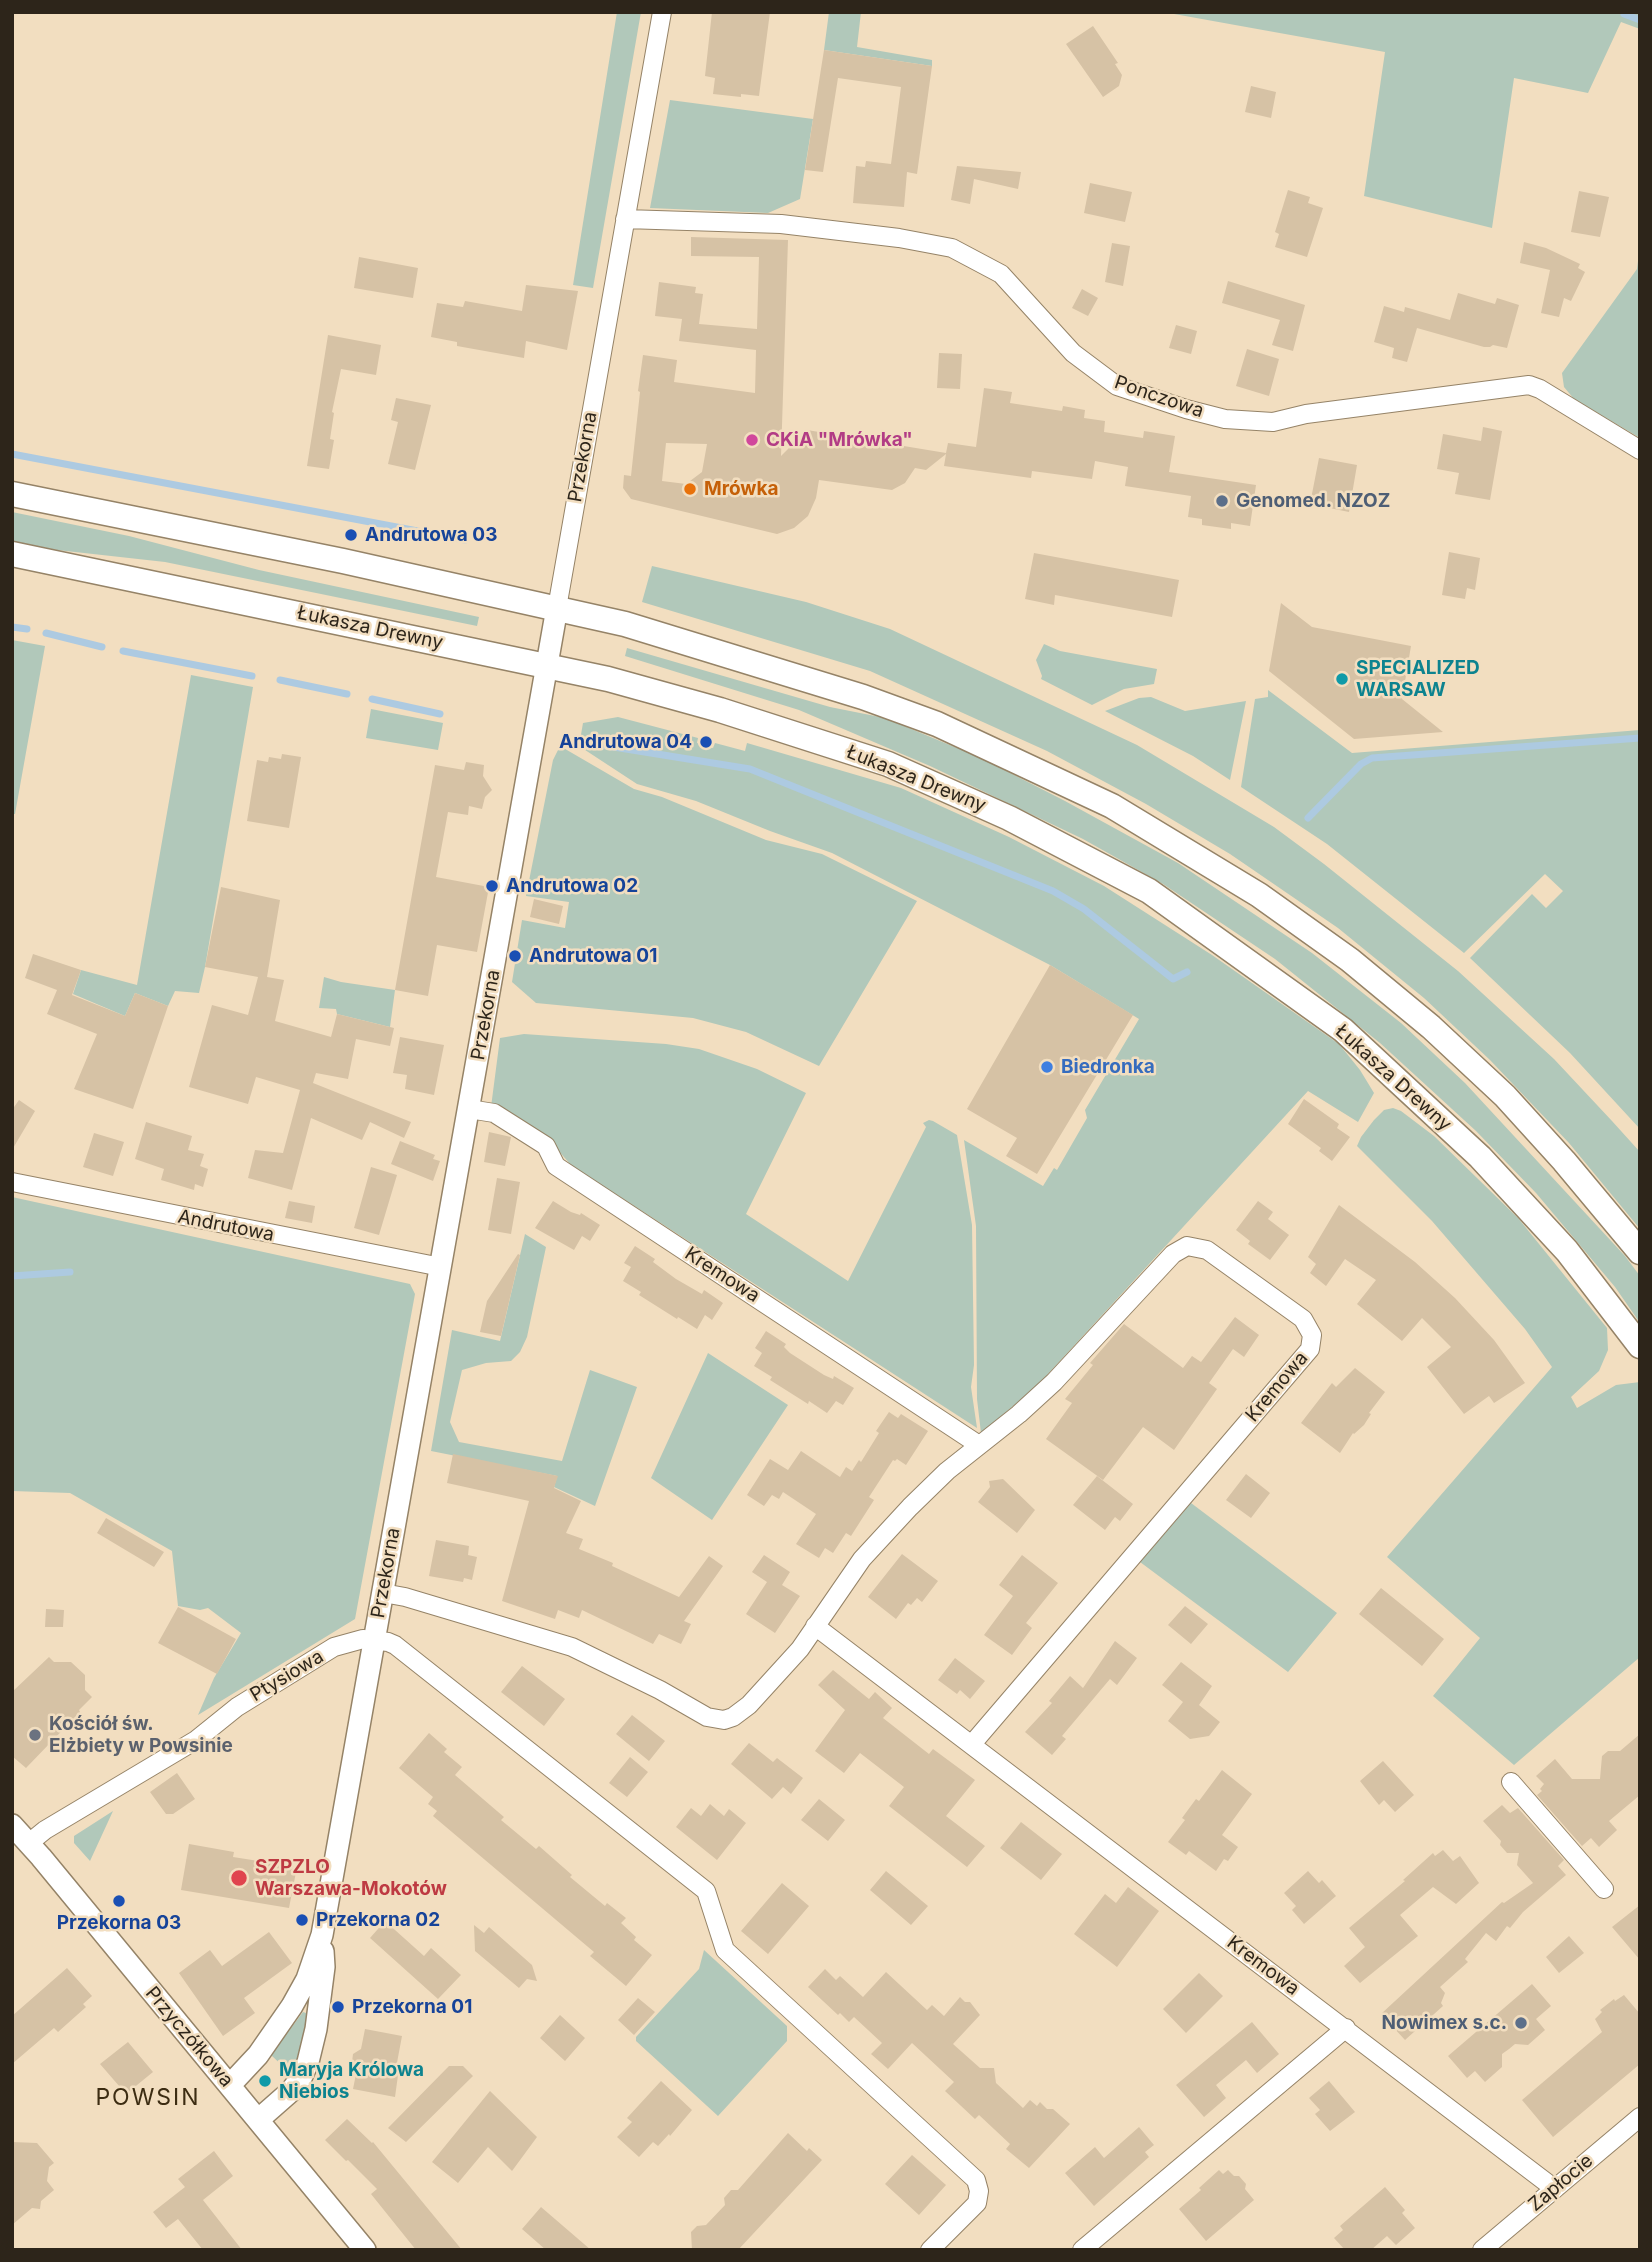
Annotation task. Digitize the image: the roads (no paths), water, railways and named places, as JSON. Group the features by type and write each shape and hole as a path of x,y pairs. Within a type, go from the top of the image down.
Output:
{"main road":[{"path":"12,494 344,561 625,624 888,706 937,724 1112,806 1259,895 1350,960 1431,1027 1505,1096 1640,1252"},
{"name":"Łukasza Drewny","path":"12,554 608,679 720,710 888,764 1009,818 1149,891 1343,1030 1480,1157 1567,1251 1640,1346"}],"street":[{"name":"Przekorna","path":"230,2085 258,2055 292,2006 307,1979 322,1935 662,12"},
{"name":"Ponczowa","path":"625,219 781,224 899,237 952,248 1000,274 1073,353 1117,386 1225,419 1273,422 1306,414 1529,385 1540,389 1640,450"},
{"name":"Kremowa","path":"469,1109 494,1113 547,1146 556,1166 979,1445"},
{"name":"Andrutowa","path":"12,1182 441,1267"},
{"name":"Kremowa","path":"383,1592 572,1647 713,1719 724,1720 742,1712 800,1649 870,1550 929,1489 1054,1382 1173,1254 1187,1246 1208,1250 1303,1320 1312,1335 1310,1349 972,1744"},
{"name":"Kremowa","path":"815,1626 1555,2189"},
{"name":"Ptysiowa","path":"29,1843 45,1830 196,1740 237,1707 334,1647 352,1641 374,1639"},
{"path":"374,1639 395,1645 706,1891 725,1950 976,2180 979,2191 977,2203 930,2250"},
{"path":"1511,1782 1604,1889"},
{"name":"Przyczółkowa","path":"12,1825 365,2250"},
{"name":"Przekorna","path":"258,2120 291,2091 302,2078 309,2062 324,1967 322,1935"},
{"path":"1082,2250 1346,2028"},
{"name":"Zapłocie","path":"1482,2250 1640,2117"}],"waterway":[{"path":"1624,14 1640,20"},
{"path":"12,454 465,540"},
{"path":"12,627 27,629"},
{"path":"46,633 102,647"},
{"path":"123,651 252,676"},
{"path":"280,680 347,694"},
{"path":"372,699 440,714"},
{"path":"1308,818 1361,764 1372,758 1640,738"},
{"path":"595,744 750,769 1053,891 1084,909 1173,979 1187,972"},
{"path":"12,1276 70,1272"}],"place":[{"name":"CKiA \"Mrówka\"","path":"752,440"},
{"name":"Mrówka","path":"690,489"},
{"name":"Genomed. NZOZ","path":"1222,501"},
{"name":"Andrutowa 03","path":"351,535"},
{"name":"SPECIALIZED WARSAW","path":"1342,679"},
{"name":"Andrutowa 04","path":"706,742"},
{"name":"Andrutowa 02","path":"492,886"},
{"name":"Andrutowa 01","path":"515,956"},
{"name":"Biedronka","path":"1047,1067"},
{"name":"Kościół św. Elżbiety w Powsinie","path":"35,1735"},
{"name":"SZPZLO Warszawa-Mokotów","path":"239,1878"},
{"name":"Przekorna 03","path":"119,1901"},
{"name":"Przekorna 02","path":"302,1920"},
{"name":"Przekorna 01","path":"338,2007"},
{"name":"Nowimex s.c.","path":"1521,2023"},
{"name":"Maryja Królowa Niebios","path":"265,2081"}],"district":[{"name":"POWSIN","path":"148,2098"}]}
